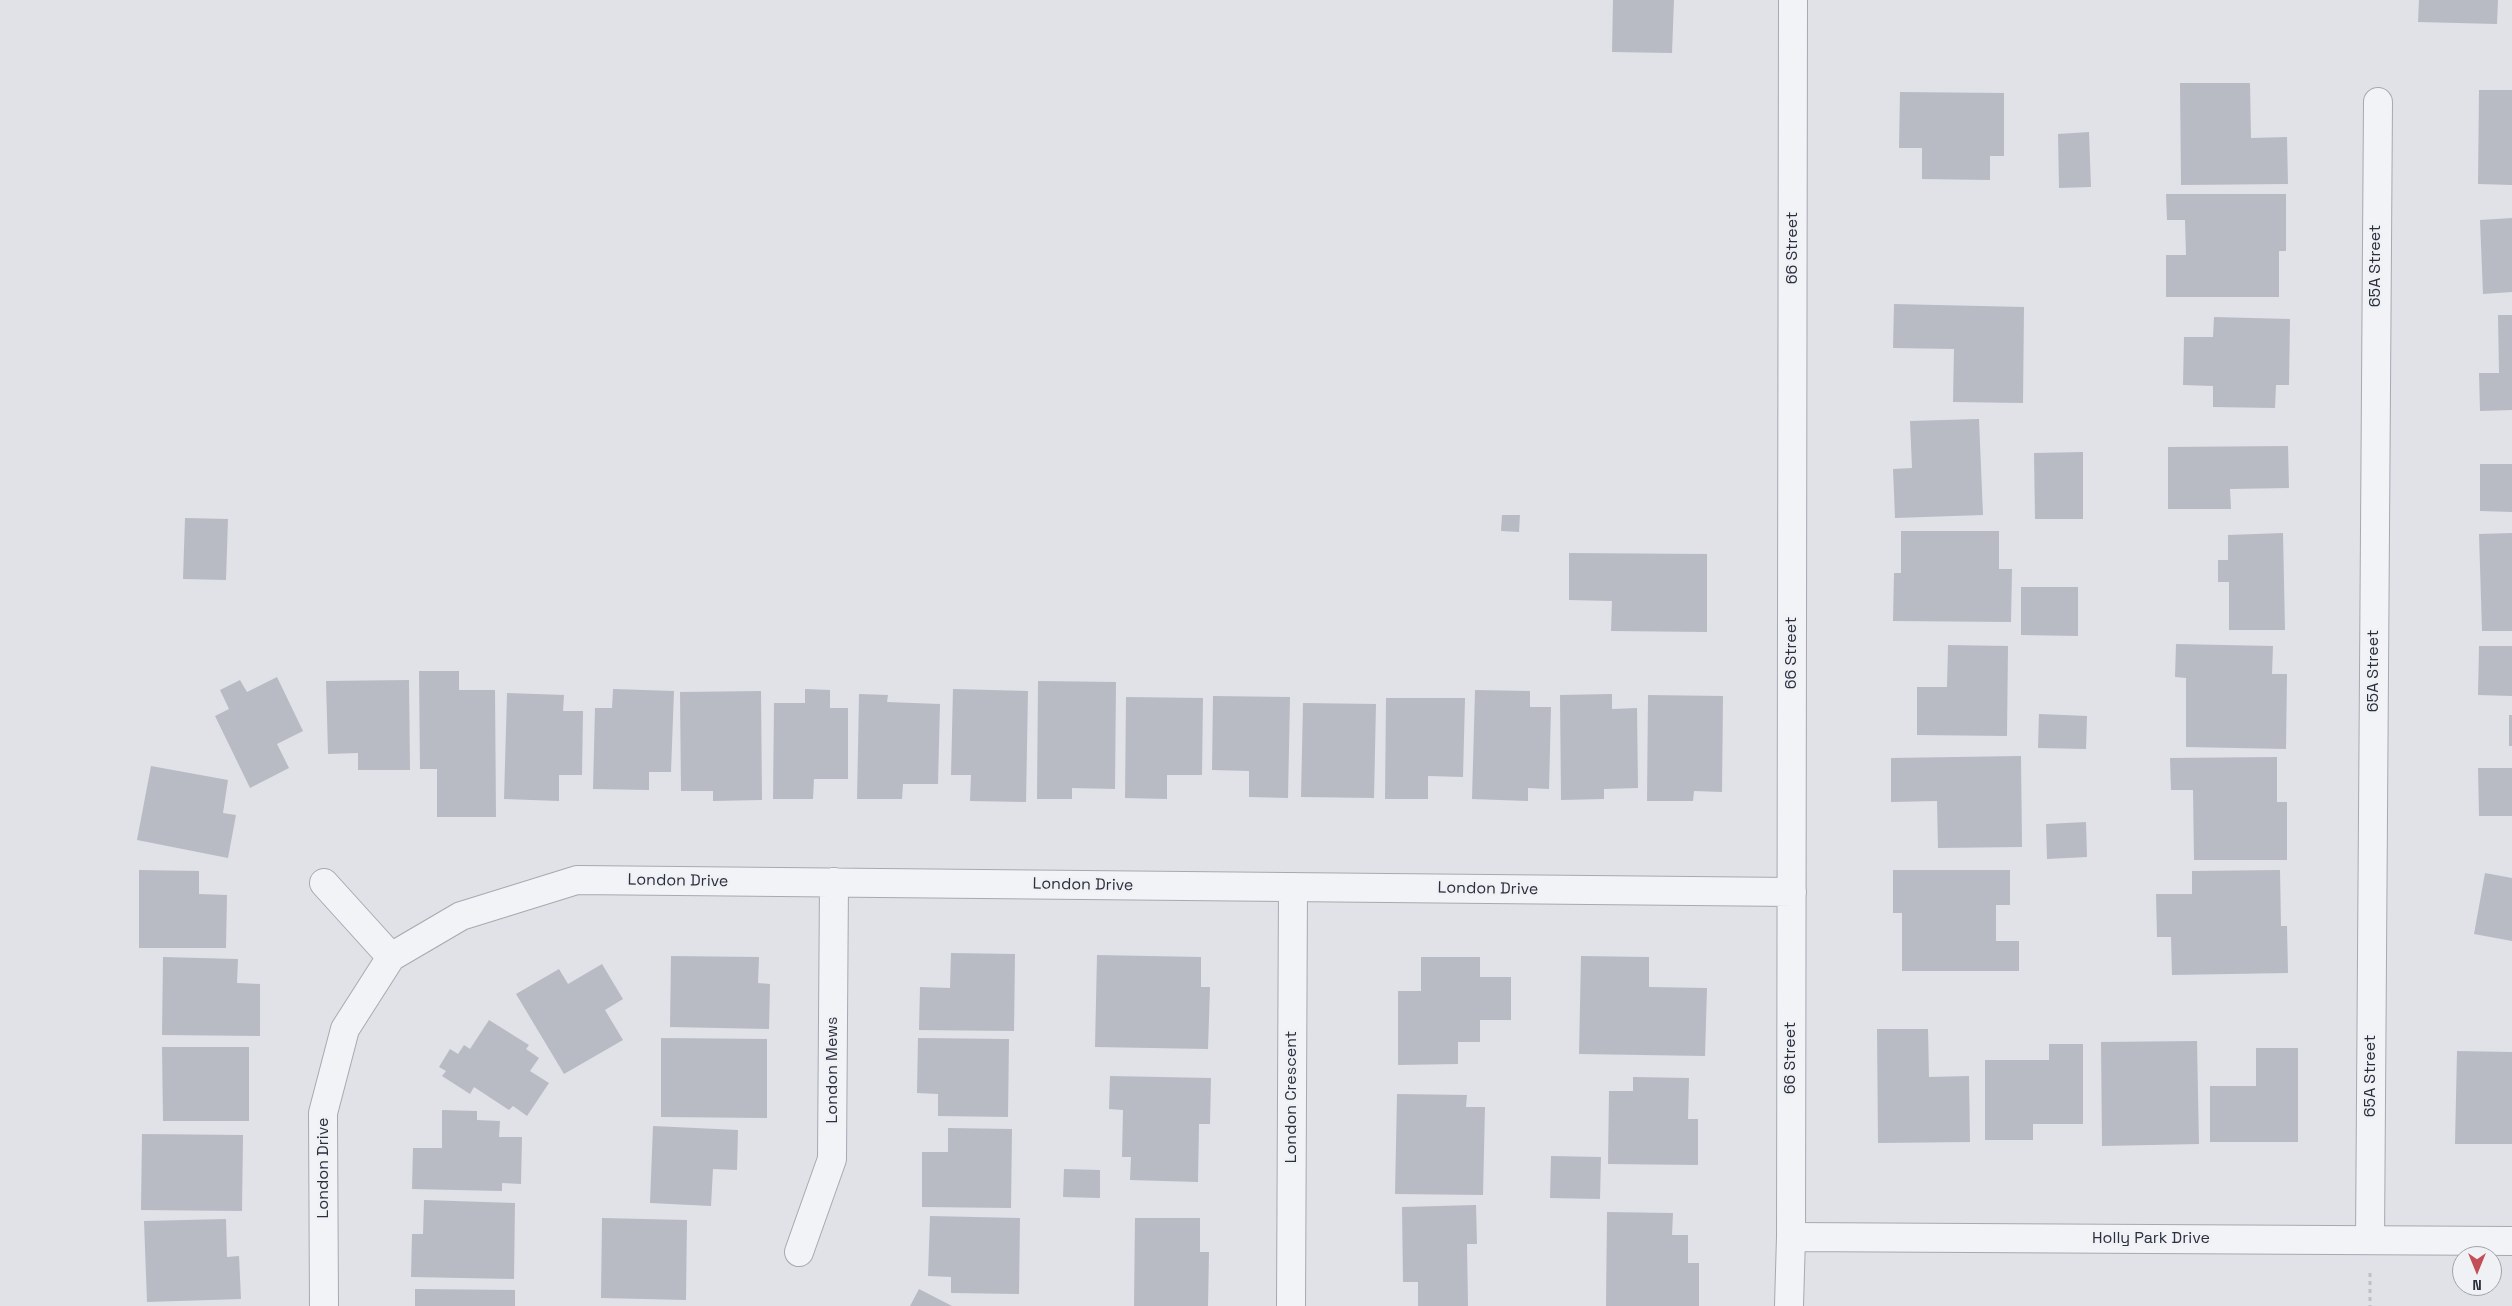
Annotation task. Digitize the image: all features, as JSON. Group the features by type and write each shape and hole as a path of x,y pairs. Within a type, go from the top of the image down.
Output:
{"street":[{"name":"66 Street","path":"1789,1306 1792,892 1793,0"},
{"name":"65A Street","path":"2370,1240 2378,102"},
{"name":"London Drive","path":"324,1306 323,1114 345,1029 391,957 461,916 577,880 1792,892"},
{"name":"London Mews","path":"799,1252 832,1159 834,882"},
{"path":"324,884 391,957"},
{"name":"London Crescent","path":"1291,1306 1293,887"},
{"name":"Holly Park Drive","path":"1790,1237 2512,1241"}],"building":[{"path":"1613,0 1674,0 1672,53 1612,52"},
{"path":"2419,0 2498,0 2497,24 2418,22"},
{"path":"2180,83 2250,83 2251,138 2287,137 2288,184 2181,185"},
{"path":"2479,90 2512,90 2512,185 2478,184"},
{"path":"1900,92 2004,93 2004,156 1990,156 1990,180 1922,179 1922,148 1899,148"},
{"path":"2089,132 2091,187 2059,188 2058,134"},
{"path":"2166,194 2286,194 2286,251 2279,251 2279,297 2166,297 2166,255 2186,255 2185,220 2167,220"},
{"path":"2512,218 2512,292 2483,294 2480,220"},
{"path":"1894,304 2024,307 2023,403 1953,402 1954,349 1893,348"},
{"path":"2498,315 2512,315 2512,410 2480,411 2479,373 2499,373"},
{"path":"2214,317 2290,319 2289,385 2276,385 2275,408 2213,407 2213,386 2183,385 2184,337 2213,337"},
{"path":"1979,419 1983,515 1895,518 1893,469 1912,468 1910,421"},
{"path":"2288,446 2289,488 2230,489 2231,509 2168,509 2168,447"},
{"path":"2083,452 2083,519 2035,519 2034,453"},
{"path":"2480,464 2512,464 2512,512 2480,511"},
{"path":"1502,515 1520,515 1519,532 1501,531"},
{"path":"185,518 228,519 226,580 183,579"},
{"path":"1901,531 1999,531 1999,569 2012,569 2011,622 1893,621 1894,573 1901,573"},
{"path":"2283,533 2285,630 2229,630 2229,582 2218,582 2218,560 2228,560 2228,535"},
{"path":"2512,533 2512,631 2482,631 2479,534"},
{"path":"1569,553 1707,554 1707,632 1611,631 1612,601 1569,600"},
{"path":"2021,587 2078,587 2078,636 2021,635"},
{"path":"2176,644 2273,646 2272,674 2287,674 2286,749 2186,747 2186,678 2175,677"},
{"path":"1948,645 2008,646 2007,736 1917,735 1917,687 1947,687"},
{"path":"2479,646 2512,646 2512,696 2478,695"},
{"path":"419,671 459,671 459,690 495,690 496,817 437,817 437,769 420,769"},
{"path":"277,677 303,731 277,744 289,768 250,788 215,716 229,709 220,690 240,680 247,692"},
{"path":"409,680 410,770 358,770 358,753 328,754 326,681"},
{"path":"1038,681 1116,682 1115,789 1072,788 1072,799 1037,799"},
{"path":"613,689 674,691 671,772 649,772 649,790 593,789 595,708 612,708"},
{"path":"805,689 830,690 830,708 848,708 848,779 814,779 813,799 773,799 774,703 805,703"},
{"path":"953,689 1028,691 1026,802 970,801 971,775 951,775"},
{"path":"1475,690 1530,691 1530,707 1551,707 1549,789 1528,788 1528,801 1472,799"},
{"path":"761,691 762,800 713,801 713,791 681,791 680,692"},
{"path":"507,693 564,695 563,711 583,711 582,775 559,775 559,801 504,799"},
{"path":"859,694 888,695 887,702 940,704 938,784 903,784 902,799 857,799"},
{"path":"1612,694 1612,709 1637,708 1638,788 1604,789 1604,799 1561,800 1560,695"},
{"path":"1648,695 1723,696 1722,792 1694,791 1693,801 1647,801"},
{"path":"1213,696 1290,697 1288,798 1249,797 1249,771 1212,770"},
{"path":"1126,697 1203,698 1202,775 1167,775 1167,799 1125,798"},
{"path":"1386,698 1465,698 1463,777 1428,776 1428,799 1385,799"},
{"path":"1303,703 1376,704 1374,798 1301,797"},
{"path":"2039,714 2087,716 2086,749 2038,748"},
{"path":"2509,715 2512,715 2512,746 2509,746"},
{"path":"2021,756 2022,847 1938,848 1937,801 1891,802 1891,758"},
{"path":"2277,757 2277,802 2287,802 2287,860 2194,860 2193,790 2171,790 2170,758"},
{"path":"151,766 228,780 223,813 236,815 228,858 137,840"},
{"path":"2478,768 2512,768 2512,816 2479,816"},
{"path":"2086,822 2087,857 2047,859 2046,824"},
{"path":"139,870 199,871 199,894 227,895 226,948 139,948"},
{"path":"1893,870 2010,870 2010,905 1996,905 1996,941 2019,941 2019,971 1902,971 1902,913 1893,913"},
{"path":"2280,870 2281,926 2287,926 2288,973 2172,975 2171,937 2157,937 2156,894 2192,894 2192,871"},
{"path":"2485,873 2512,878 2512,941 2474,934"},
{"path":"951,953 1015,954 1014,1031 919,1030 920,987 950,988"},
{"path":"1097,955 1201,957 1201,987 1210,987 1208,1049 1095,1047"},
{"path":"671,956 759,957 758,983 770,984 769,1029 670,1027"},
{"path":"1581,956 1649,957 1649,987 1707,988 1705,1056 1579,1054"},
{"path":"163,957 238,959 237,983 260,984 260,1036 162,1035"},
{"path":"1421,957 1480,957 1480,977 1511,977 1511,1020 1480,1020 1480,1042 1458,1042 1458,1064 1398,1065 1398,991 1421,991"},
{"path":"602,964 623,999 605,1010 623,1040 564,1074 516,994 559,969 568,984"},
{"path":"489,1020 529,1045 526,1049 539,1058 530,1071 549,1083 527,1116 513,1106 509,1110 474,1087 470,1094 442,1076 446,1071 439,1067 450,1049 458,1054 464,1045 470,1049"},
{"path":"1877,1029 1928,1029 1929,1077 1969,1076 1970,1142 1878,1143"},
{"path":"661,1038 767,1039 767,1118 661,1117"},
{"path":"918,1038 1009,1039 1008,1117 938,1116 938,1094 917,1093"},
{"path":"2197,1041 2199,1144 2102,1146 2101,1042"},
{"path":"2049,1044 2083,1044 2083,1124 2033,1124 2033,1140 1985,1140 1985,1060 2049,1060"},
{"path":"162,1047 249,1047 249,1121 163,1121"},
{"path":"2256,1048 2298,1048 2298,1142 2210,1142 2210,1086 2256,1086"},
{"path":"2457,1051 2512,1052 2512,1144 2455,1144"},
{"path":"1110,1076 1211,1078 1210,1124 1199,1124 1198,1182 1130,1180 1131,1157 1122,1157 1123,1110 1109,1109"},
{"path":"1633,1077 1689,1078 1688,1119 1698,1119 1698,1165 1608,1164 1609,1091 1633,1091"},
{"path":"1397,1094 1467,1095 1466,1107 1485,1107 1483,1195 1395,1194"},
{"path":"442,1110 477,1111 477,1120 500,1121 499,1137 522,1137 521,1184 502,1183 502,1191 412,1189 413,1148 442,1148"},
{"path":"653,1126 738,1130 737,1170 713,1169 711,1206 650,1203"},
{"path":"948,1128 1012,1129 1011,1208 922,1207 922,1152 948,1152"},
{"path":"142,1134 243,1135 242,1211 141,1210"},
{"path":"1551,1156 1601,1157 1600,1199 1550,1198"},
{"path":"1064,1169 1100,1170 1100,1198 1063,1197"},
{"path":"424,1200 515,1203 514,1279 411,1277 412,1234 423,1234"},
{"path":"1476,1205 1477,1244 1467,1244 1468,1306 1418,1306 1418,1282 1403,1282 1402,1207"},
{"path":"1607,1212 1673,1213 1672,1235 1688,1235 1688,1263 1699,1263 1699,1306 1606,1306"},
{"path":"930,1216 1020,1218 1019,1294 951,1293 951,1277 928,1276"},
{"path":"602,1218 687,1220 686,1300 601,1298"},
{"path":"1135,1218 1200,1218 1200,1252 1209,1252 1208,1306 1134,1306"},
{"path":"226,1219 227,1257 239,1256 241,1299 147,1302 144,1221"},
{"path":"415,1289 515,1290 515,1306 415,1306"},
{"path":"919,1289 952,1306 910,1306"}]}
